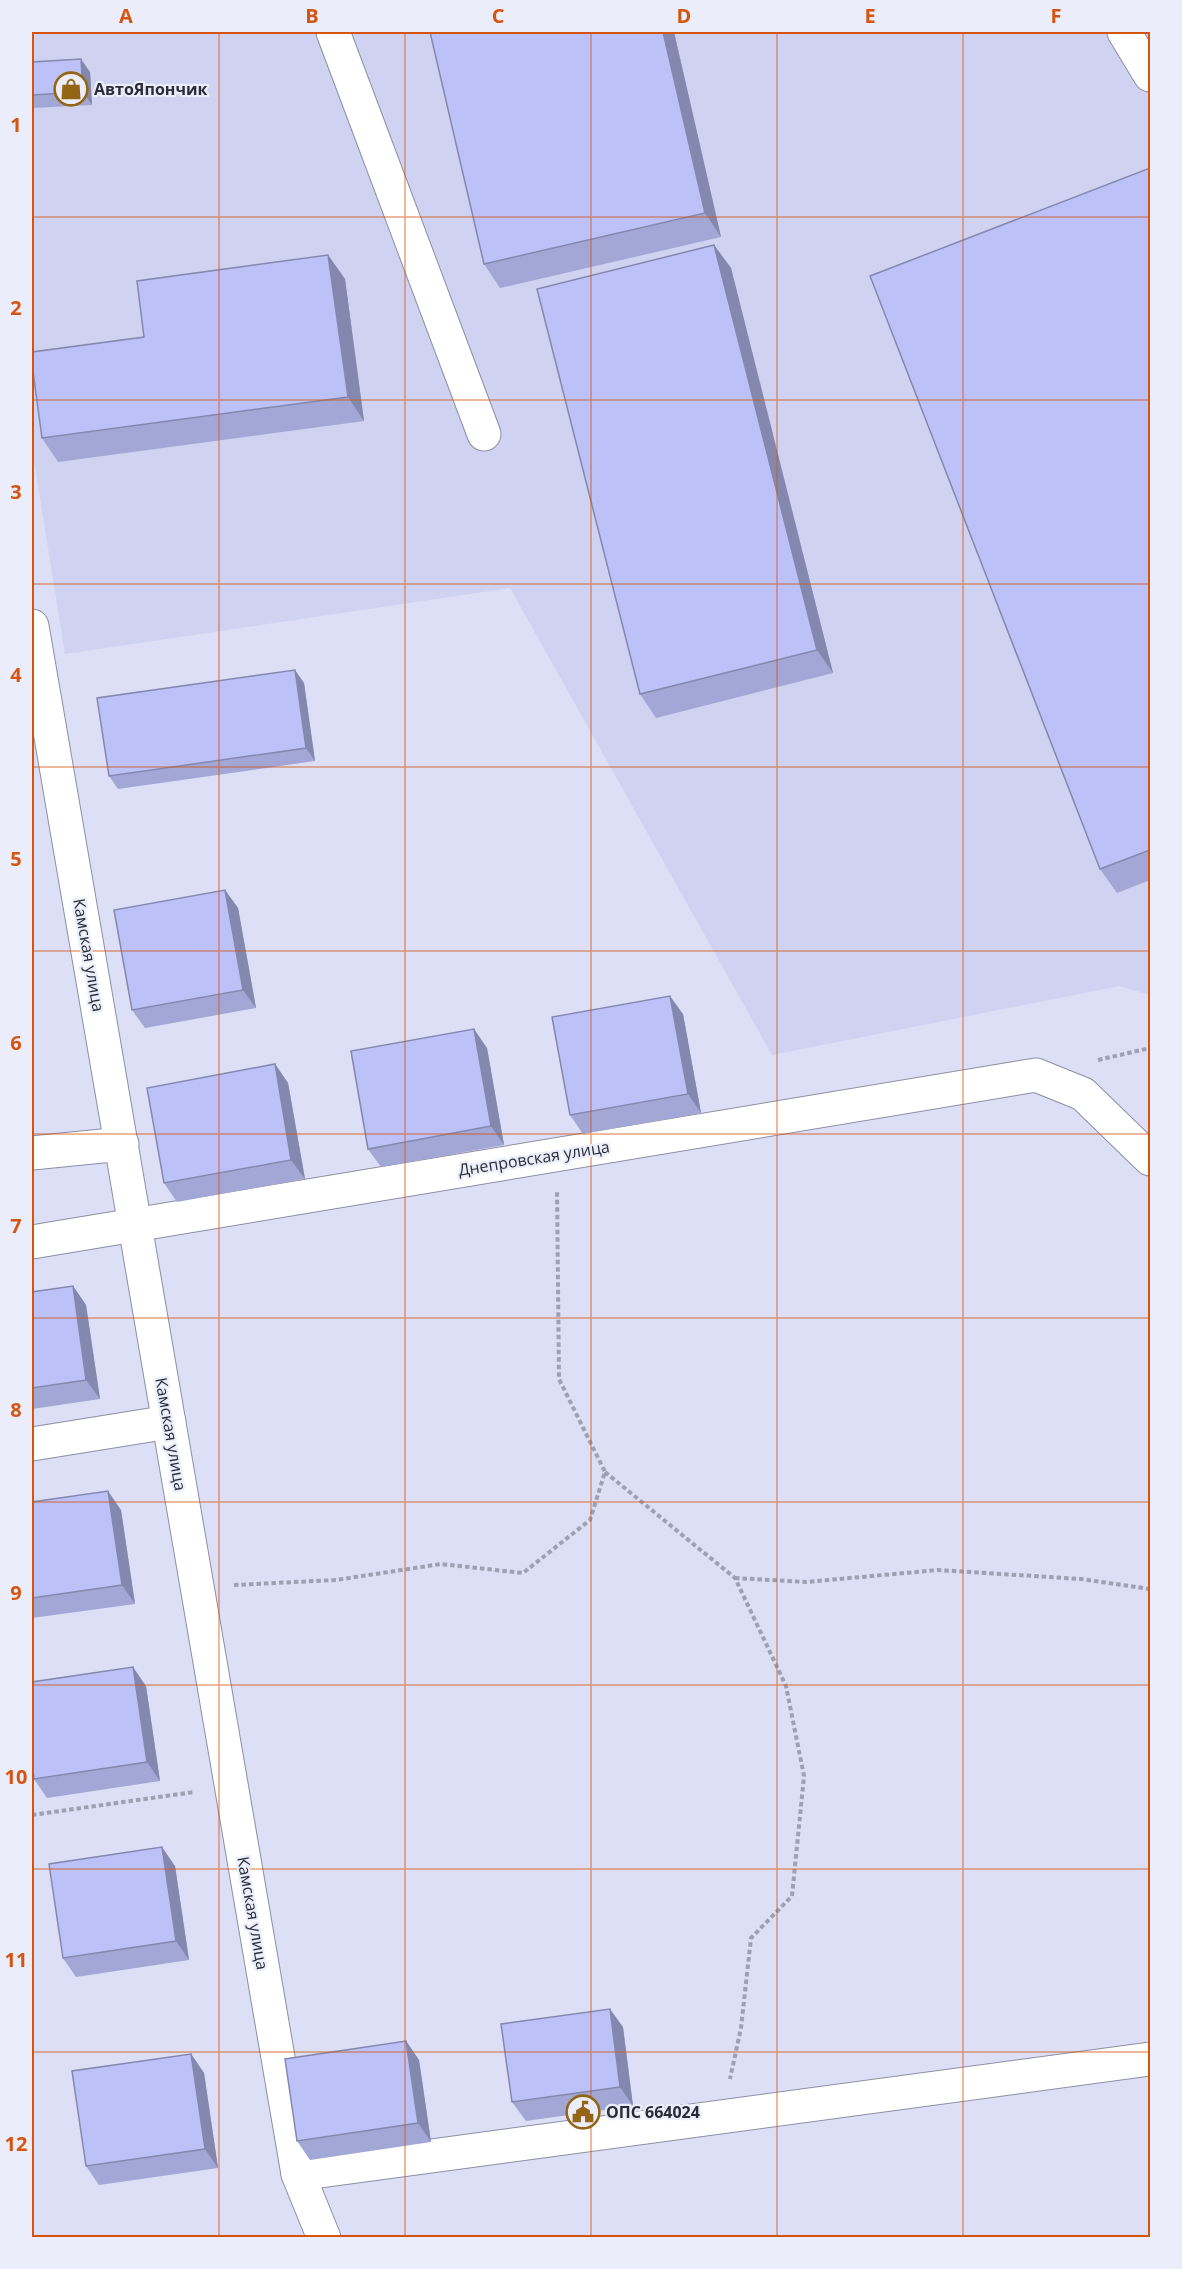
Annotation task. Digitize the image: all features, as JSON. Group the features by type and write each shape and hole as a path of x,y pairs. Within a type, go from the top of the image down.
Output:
{"street":[{"path":"333,32 484,434"},
{"path":"1124,32 1150,75"},
{"name":"Камская улица","path":"32,626 298,2174 324,2238"},
{"name":"Днепровская улица","path":"32,1242 1036,1075 1083,1095 1150,1158"},
{"path":"32,1153 122,1144"},
{"path":"32,1444 169,1422"},
{"path":"298,2174 1150,2059"}],"path":[{"path":"557,1154 559,1379 605,1472 735,1578 786,1686 804,1776 792,1896 751,1938 741,2028 722,2117"},
{"path":"197,1587 336,1580 441,1564 523,1573 590,1520 605,1472"},
{"path":"735,1578 806,1582 938,1570 1081,1579 1150,1589"},
{"path":"32,1815 232,1787"}],"shaded area":[{"path":"32,32 1150,32 1150,995 1119,986 772,1055 510,588 65,654 32,448"}],"building":[{"path":"430,32 663,32 705,213 484,264"},
{"path":"81,59 83,92 32,95 32,62"},
{"path":"1150,168 1150,850 1100,869 870,276"},
{"path":"714,245 817,650 640,694 537,289"},
{"path":"328,255 348,397 42,438 32,352 144,337 137,281"},
{"path":"295,670 306,748 109,776 97,698"},
{"path":"225,890 243,990 132,1010 114,910"},
{"path":"670,996 688,1094 570,1115 552,1017"},
{"path":"474,1029 491,1126 368,1149 351,1051"},
{"path":"275,1064 291,1160 164,1183 147,1088"},
{"path":"73,1286 86,1380 32,1388 32,1292"},
{"path":"108,1491 122,1585 32,1598 32,1502"},
{"path":"133,1667 147,1762 34,1779 32,1682"},
{"path":"162,1847 176,1941 63,1958 49,1864"},
{"path":"610,2009 620,2087 512,2102 501,2024"},
{"path":"406,2041 418,2123 297,2141 285,2059"},
{"path":"191,2054 205,2149 86,2166 72,2071"}],"place":[{"name":"АвтоЯпончик","path":"71,89"},
{"name":"ОПС 664024","path":"583,2112"}]}
